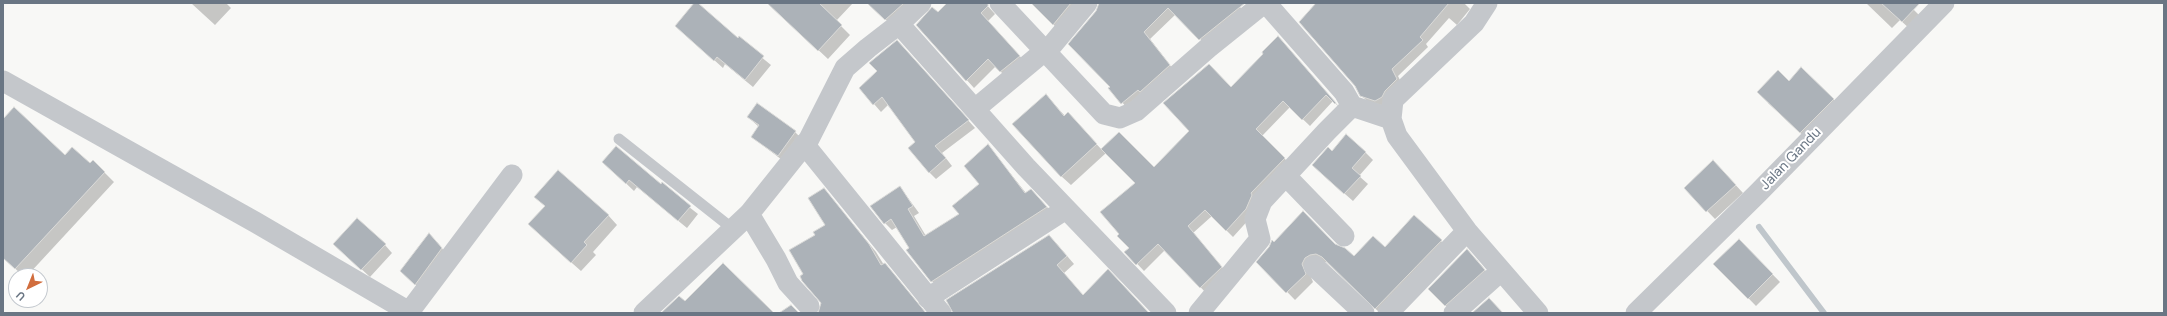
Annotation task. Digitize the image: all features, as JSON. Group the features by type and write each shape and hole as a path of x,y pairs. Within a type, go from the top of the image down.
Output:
{"street":[{"path":"644,313 749,214 804,144 823,113 845,68 899,24 921,3"},
{"path":"1000,3 1104,114 1120,118 1136,111 1208,48 1265,3 1344,92 1352,106 1390,119"},
{"path":"975,109 1045,50 1087,3"},
{"path":"1487,3 1474,22 1393,100 1390,119 1397,136 1467,231 1538,313"},
{"name":"Jalan Gandu","path":"1636,313 1758,193 1944,3"},
{"path":"899,24 1066,209 1166,313"},
{"path":"3,81 255,222 410,312 512,175"},
{"path":"1199,313 1260,239 1255,218 1262,201 1352,106"},
{"path":"804,144 935,306 1066,209"},
{"path":"1285,175 1344,236"},
{"path":"749,214 776,259 788,283 809,306"},
{"path":"1388,313 1467,231"},
{"path":"1314,266 1364,313"},
{"path":"1454,313 1501,271"}],"lane":[{"path":"619,139 733,229"}],"building":[{"path":"694,3 698,3 738,38 739,36 764,56 745,80 717,57 714,61 675,26"},
{"path":"767,3 819,3 842,25 818,51"},
{"path":"867,3 904,3 885,20"},
{"path":"947,3 988,3 988,6 981,13 1020,56 1000,72 988,59 966,81 916,25 932,7 938,12"},
{"path":"1031,3 1071,3 1053,25"},
{"path":"1099,3 1245,3 1199,40 1168,8 1144,32 1170,65 1140,92 1138,90 1121,104 1108,88 1110,87 1068,44 1096,11"},
{"path":"1316,3 1449,3 1420,37 1423,40 1392,69 1397,79 1385,91 1382,97 1375,101 1360,96 1355,86 1299,22"},
{"path":"1881,3 1920,3 1902,22"},
{"path":"1278,36 1336,103 1335,104 1326,95 1302,120 1283,101 1256,129 1285,158 1251,193 1252,195 1246,209 1226,231 1205,210 1188,226 1222,267 1200,288 1158,244 1136,265 1124,252 1129,248 1117,236 1119,234 1100,212 1135,183 1101,149 1119,132 1154,167 1189,131 1163,103 1209,64 1231,87"},
{"path":"897,40 969,120 935,146 946,158 929,173 908,148 915,142 882,97 873,105 859,88 877,71 869,63"},
{"path":"1801,67 1834,99 1800,133 1757,92 1778,70 1789,81"},
{"path":"1046,94 1064,116 1068,112 1097,144 1061,177 1012,124"},
{"path":"757,103 796,131 778,156 751,137 759,125 747,117"},
{"path":"14,107 65,155 72,147 90,163 93,160 105,172 16,268 14,268 3,258 3,119"},
{"path":"1346,134 1366,152 1352,168 1361,176 1344,194 1312,165 1328,147 1332,151"},
{"path":"988,144 1025,193 1031,189 1047,207 931,282 906,250 909,248 891,219 884,224 870,206 900,186 913,206 908,209 924,236 959,214 952,206 979,184 964,166"},
{"path":"616,146 661,184 662,182 691,206 678,221 629,180 626,184 602,162"},
{"path":"1713,160 1736,185 1706,212 1684,188"},
{"path":"558,170 609,215 584,242 587,245 571,263 528,224 545,206 534,197"},
{"path":"824,188 869,244 881,265 885,263 926,313 818,313 821,303 802,281 800,276 803,274 789,250 815,235 813,232 825,225 808,198"},
{"path":"1303,211 1335,244 1345,248 1354,256 1373,236 1385,247 1414,215 1442,240 1375,309 1322,257 1316,254 1305,258 1302,264 1306,274 1286,293 1256,262 1269,247 1272,240 1274,242"},
{"path":"357,218 386,244 361,270 333,244"},
{"path":"429,233 442,248 415,285 400,271"},
{"path":"1049,235 1067,256 1057,265 1083,295 1108,269 1149,313 953,313 946,300"},
{"path":"1739,239 1773,274 1748,299 1713,264"},
{"path":"1467,249 1485,270 1445,306 1428,289"},
{"path":"723,263 774,313 661,313 679,296 685,301"},
{"path":"1489,298 1503,313 1472,313"},
{"path":"791,305 799,313 779,313"}],"waterway":[{"path":"1759,227 1824,313"}]}
